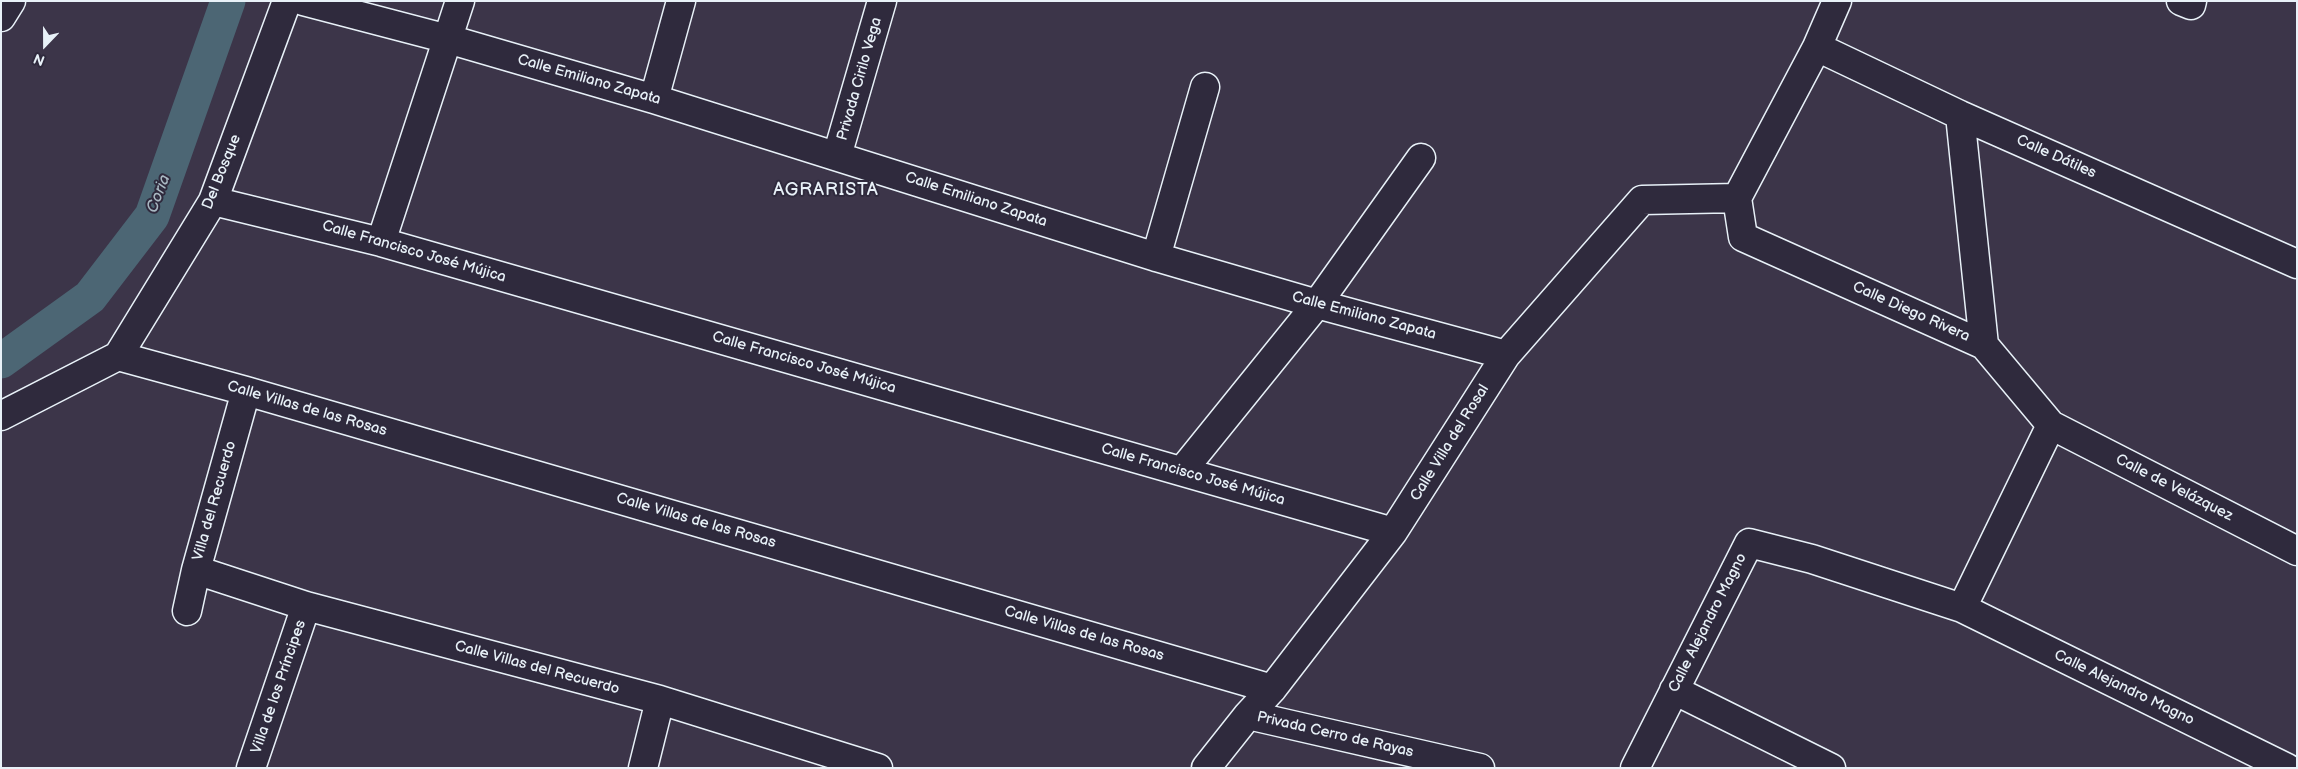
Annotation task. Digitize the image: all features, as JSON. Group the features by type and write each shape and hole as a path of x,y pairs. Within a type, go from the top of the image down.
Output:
{"street":[{"path":"1,17 11,1"},
{"name":"Del Bosque","path":"118,356 213,201 287,1"},
{"name":"Calle Emiliano Zapata","path":"303,1 448,39 654,99 1156,257 1317,304 1506,355"},
{"path":"381,242 460,1"},
{"path":"654,99 681,1"},
{"name":"Privada Cirilo Vega","path":"837,156 882,1"},
{"path":"1738,198 1817,47 1837,1"},
{"path":"2181,1 2191,5 2192,1"},
{"name":"Calle Dátiles","path":"1817,47 1960,115 2297,264"},
{"path":"1156,257 1205,87"},
{"path":"1960,115 1984,345"},
{"path":"1182,471 1317,304 1421,158"},
{"name":"Calle Diego Rivera","path":"1738,198 1743,236 1984,345 2051,425"},
{"name":"Calle Villa del Rosal","path":"1206,768 1248,715 1272,689 1393,532 1506,355 1642,200 1738,198"},
{"name":"Calle Francisco José Mújica","path":"213,201 381,242 1393,532"},
{"path":"1,416 118,356"},
{"name":"Calle Villas de las Rosas","path":"118,356 246,391 1272,689"},
{"name":"Villa del Recuerdo","path":"187,611 196,570 246,391"},
{"path":"1962,608 2051,425"},
{"name":"Calle de Velázquez","path":"2051,425 2297,551"},
{"name":"Calle Alejandro Magno","path":"1635,768 1749,543 1812,559 1962,608 2287,768"},
{"name":"Calle Villas del Recuerdo","path":"196,570 306,606 660,700 878,768"},
{"name":"Villa de los Príncipes","path":"252,768 306,606"},
{"path":"1674,690 1831,768"},
{"path":"643,768 660,700"},
{"name":"Privada Cerro de Rayas","path":"1248,715 1480,768"}],"waterway":[{"name":"Coria","path":"1,361 90,297 152,216 228,1"}],"district":[{"name":"AGRARISTA","path":"826,190"}]}
